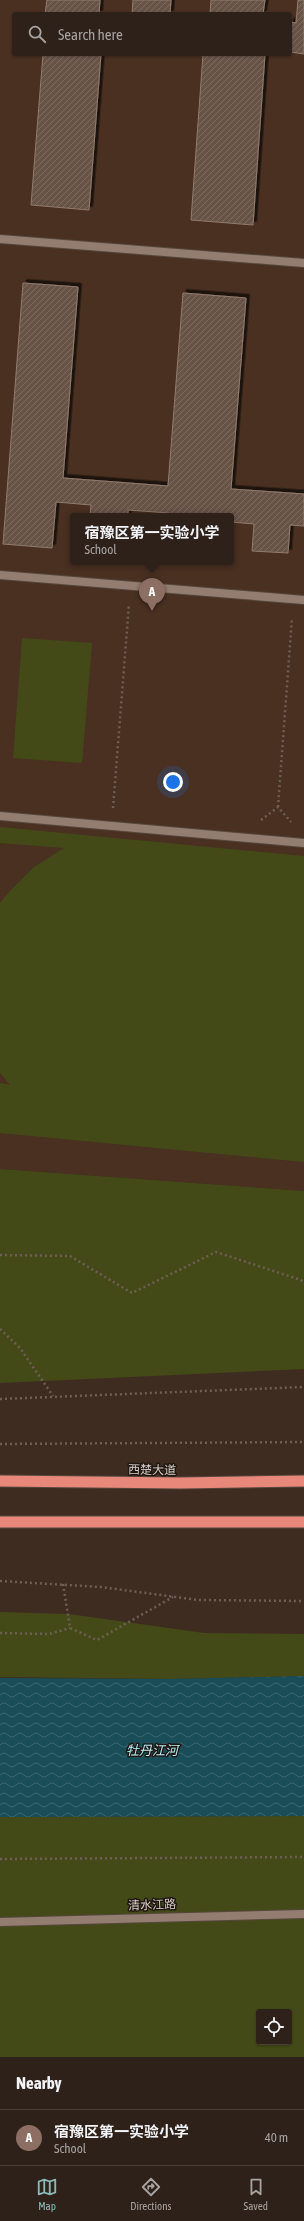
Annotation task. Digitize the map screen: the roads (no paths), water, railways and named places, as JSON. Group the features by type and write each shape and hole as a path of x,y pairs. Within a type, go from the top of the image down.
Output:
{"highway":[{"name":"西楚大道","path":"0,1481 181,1483 304,1480"},
{"path":"0,1522 304,1522"}],"street":[{"path":"0,238 304,263"},
{"path":"0,575 304,600"},
{"path":"0,816 304,843"},
{"name":"清水江路","path":"0,1922 304,1914"}],"water":[{"name":"牡丹江河","path":"304,1676 304,1816 0,1817 0,1678 172,1679"}],"place":[{"name":"宿豫区第一实验小学","path":"152,611"}]}
